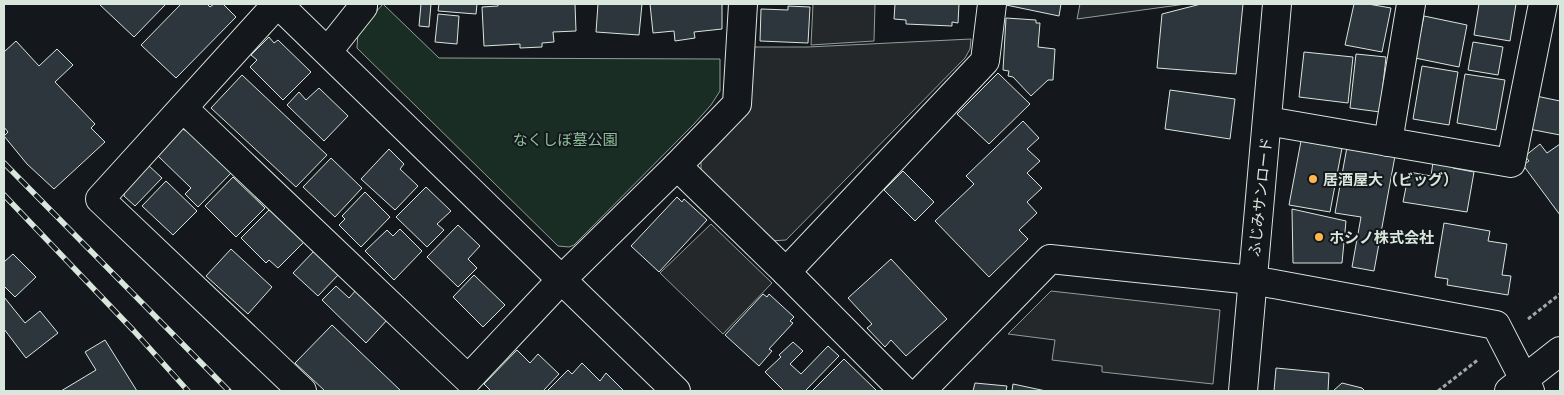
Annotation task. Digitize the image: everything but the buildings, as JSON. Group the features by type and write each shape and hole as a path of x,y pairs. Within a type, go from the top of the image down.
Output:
{"street":[{"path":"302,391 100,199 278,4 676,391"},
{"path":"328,51 363,7 363,4"},
{"path":"183,108 462,385 561,280 737,104 743,4"},
{"path":"786,272 985,61 992,4"},
{"name":"ふじみサンロード","path":"1243,391 1277,4"},
{"path":"1388,142 1410,4"},
{"path":"1268,121 1510,163 1543,4"},
{"path":"677,166 904,391"},
{"path":"921,391 1050,259 1252,280 1496,325 1521,388 1560,351"}],"path":[{"path":"1538,311 1560,294"},
{"path":"1438,391 1481,357"}],"green space":[{"name":"なくしぼ墓公園","path":"383,4 439,58 720,59 720,91 711,105 694,124 574,245 569,247 558,246 357,48 358,32"}],"shaded area":[{"path":"813,4 875,4 874,41 811,45"},
{"path":"1080,4 1186,4 1077,19"},
{"path":"971,39 970,49 965,58 786,240 770,241 701,177 701,160 751,47 808,47"},
{"path":"711,224 772,283 723,334 660,273"},
{"path":"1051,291 1220,310 1213,384 1102,372 1102,366 1052,360 1055,340 1008,334"}],"railway":[{"path":"4,163 229,391"},
{"path":"4,195 134,331 188,391"}],"place":[{"name":"居酒屋大（ビッグ）","path":"1313,179"},
{"name":"ホシノ株式会社","path":"1319,237"}]}
